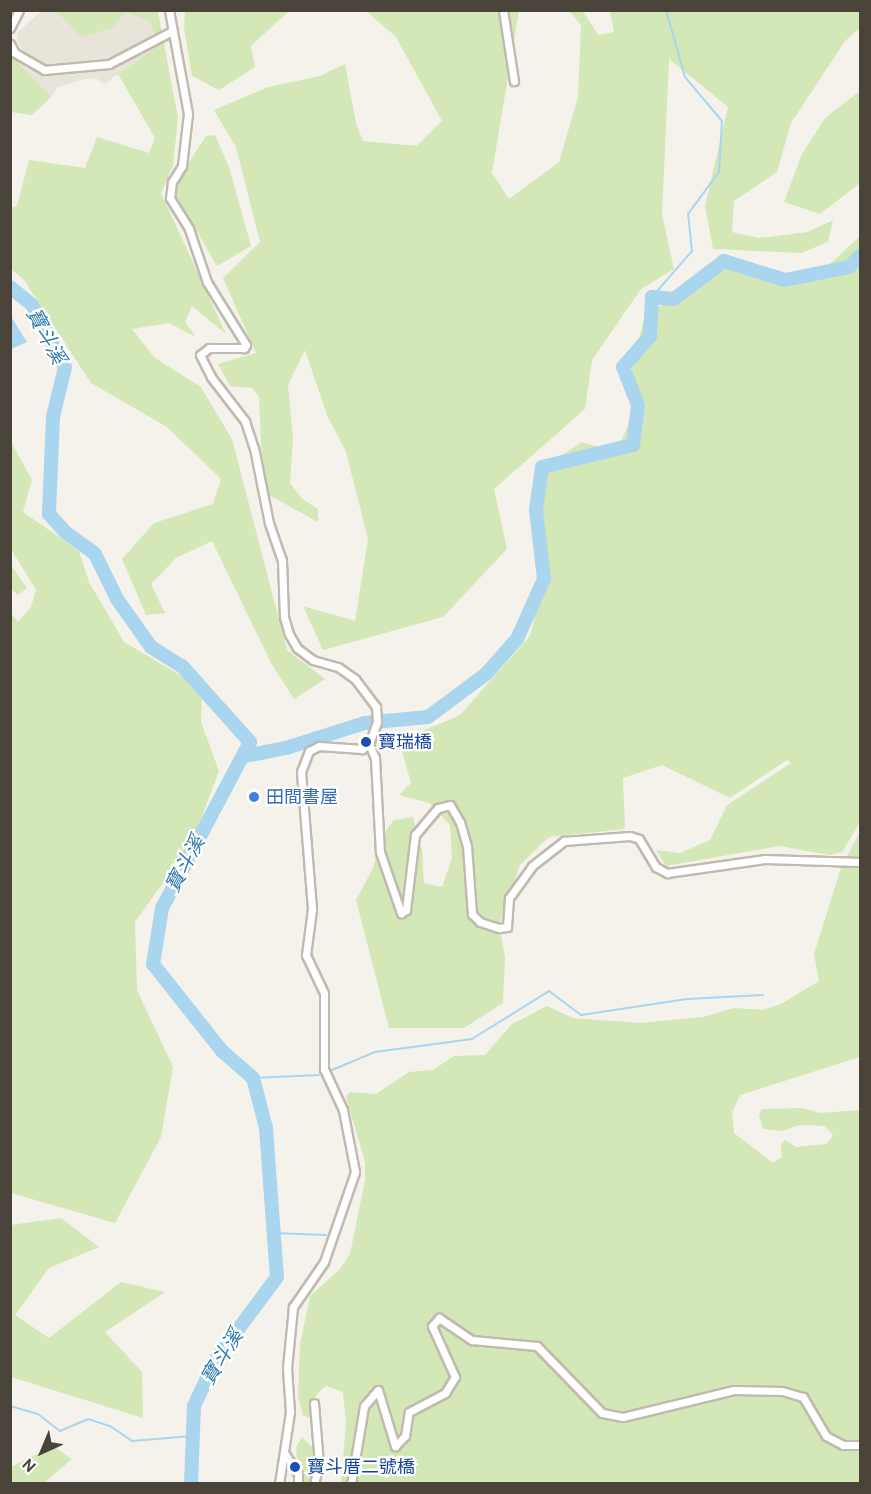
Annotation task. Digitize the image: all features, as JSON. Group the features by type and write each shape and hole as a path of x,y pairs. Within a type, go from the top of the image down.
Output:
{"street":[{"path":"10,28 19,10"},
{"path":"169,10 188,114 182,166 172,182 170,198 189,229 207,282 246,345 244,348 209,348 200,355 248,430 282,560 284,617 289,634 297,648 313,660 339,668 355,679 376,707 377,722 369,744 362,749 318,746 309,751 301,772 312,909 306,955 324,993 324,1069 343,1110 355,1172 324,1262 293,1307 287,1368 290,1412 279,1484"},
{"path":"502,10 514,81"},
{"path":"10,44 15,53 44,70 109,64 172,31"},
{"path":"369,744 375,758 380,852 395,904 401,913 406,910 415,835 438,808 450,806 460,822 467,846 472,914 480,922 499,928 507,927 509,898 532,866 564,841 630,836 639,839 656,867 667,873 765,859 861,862"},
{"path":"351,1484 364,1406 378,1390 395,1446 405,1436 409,1412 445,1393 455,1377 432,1326 439,1318 472,1340 537,1346 602,1413 623,1417 734,1390 782,1391 803,1397 826,1436 843,1445 861,1445"},
{"path":"314,1403 319,1464 314,1484"},
{"path":"285,1454 298,1474 297,1484"}],"shaded area":[{"path":"41,11 56,11 81,37 111,29 126,12 150,22 159,45 104,84 96,78 84,79 58,87 51,97 19,63 22,49 17,41 18,32"}],"green space":[{"path":"185,10 289,11 251,46 255,67 219,90 192,76 184,28"},
{"path":"56,11 158,12 178,118 173,166 161,193 226,334 192,306 185,322 196,337 169,323 132,329 155,358 201,387 232,439 287,650 325,679 294,699 271,663 212,541 176,558 151,584 165,613 146,615 122,559 154,523 213,504 221,479 167,427 91,383 24,280 11,269 10,208 17,206 29,160 85,168 97,137 149,153 155,138 118,74 159,45 150,22 126,12 111,29 81,37"},
{"path":"366,11 519,11 492,173 509,199 559,162 578,97 581,25 569,11 583,11 598,35 614,32 610,11 860,11 860,28 845,41 791,123 777,172 734,201 732,232 759,238 808,232 833,220 828,242 801,253 713,249 705,206 728,107 669,59 662,214 674,269 641,289 592,360 585,409 494,489 507,549 443,617 323,650 303,606 355,621 368,539 346,452 327,415 305,350 288,385 293,438 290,483 302,499 318,509 318,522 269,495 262,465 259,397 252,388 230,386 218,364 256,353 223,278 260,242 236,147 214,110 268,87 320,76 345,64 356,123 363,141 417,146 442,121 396,37"},
{"path":"10,54 51,97 32,115 11,112"},
{"path":"860,91 860,183 820,214 784,202 802,154 826,117"},
{"path":"215,135 229,167 251,246 217,266 177,197 175,184 206,136"},
{"path":"860,236 860,822 842,852 830,855 779,846 666,866 656,850 680,853 710,840 727,805 791,763 787,760 730,798 662,765 623,778 625,829 549,837 520,865 499,925 505,957 503,1003 464,1028 389,1028 356,900 373,868 381,837 394,820 413,817 422,850 424,883 442,887 452,858 450,825 429,803 399,795 411,783 399,741 460,715 530,636 544,583 539,470 582,442 616,452 630,422 632,369 645,314 673,299 712,266 811,282"},
{"path":"11,442 32,480 23,512 79,551 89,582 124,642 202,688 201,722 219,771 193,841 135,922 137,990 173,1067 161,1137 115,1223 11,1193 10,612 18,622 31,607 36,590 11,549"},
{"path":"11,565 27,588 18,595 11,589"},
{"path":"860,832 860,1057 740,1095 732,1113 734,1133 773,1163 782,1157 781,1145 785,1140 796,1147 827,1144 833,1135 825,1126 800,1125 782,1131 763,1129 759,1115 762,1109 802,1108 820,1113 860,1110 860,1483 341,1483 346,1423 343,1392 326,1386 321,1390 313,1400 314,1420 303,1415 298,1396 300,1344 310,1296 340,1269 350,1254 365,1180 365,1162 346,1097 350,1092 376,1094 409,1072 433,1070 454,1056 485,1055 512,1024 547,1006 573,1018 639,1023 703,1017 734,1008 763,1010 781,1004 819,981 814,954 841,868"},
{"path":"61,1218 99,1247 49,1268 15,1315 49,1338 121,1282 165,1292 105,1332 142,1372 143,1418 11,1377 11,1225"},
{"path":"302,1437 316,1451 322,1483 291,1484 298,1474 296,1447"},
{"path":"53,1446 72,1459 44,1483 11,1483 11,1467"}],"water":[{"path":"10,315 27,342 11,349 10,349"}],"waterway":[{"path":"652,297 692,251 688,214 719,172 722,121 685,77 666,10"},
{"path":"245,756 286,748 365,723 428,717 486,674 517,639 544,579 536,510 542,467 633,445 638,405 623,367 650,336 652,297 674,299 724,261 785,280 849,267 860,256"},
{"name":"寶斗溪","path":"10,287 32,305 65,367 53,417 49,514 65,532 95,554 117,599 151,647 182,666 250,742 162,908 153,964 222,1051 253,1078 266,1128 277,1277 216,1359 194,1406 191,1484"},
{"path":"332,1070 375,1052 472,1039 549,991 581,1015 687,999 763,995"},
{"path":"253,1078 319,1075"},
{"path":"273,1233 326,1235"},
{"path":"10,1406 38,1414 60,1431 88,1419 110,1426 132,1441 192,1436"}],"place":[{"name":"寶瑞橋","path":"366,742"},
{"name":"田間書屋","path":"254,797"},
{"name":"寶斗厝二號橋","path":"295,1467"}]}
